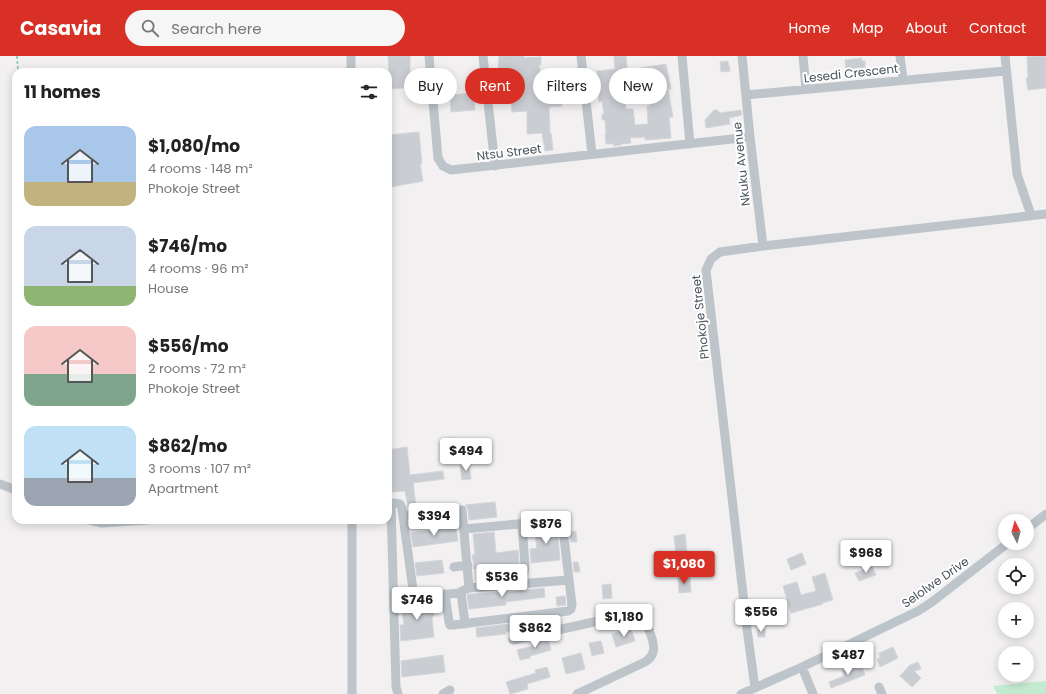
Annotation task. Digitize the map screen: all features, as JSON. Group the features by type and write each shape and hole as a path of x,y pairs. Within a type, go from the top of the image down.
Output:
{"street":[{"path":"351,56 351,68"},
{"name":"Ntsu Street","path":"429,56 438,158 443,166 451,170 750,137"},
{"path":"483,56 495,166"},
{"path":"581,56 592,154"},
{"path":"682,56 690,144"},
{"name":"Nkuku Avenue","path":"742,56 763,246"},
{"path":"803,56 806,89"},
{"path":"900,56 903,80"},
{"path":"1005,56 1005,71 1017,174 1031,215"},
{"name":"Lesedi Crescent","path":"746,95 1005,71"},
{"name":"Phokoje Street","path":"755,688 706,270 711,259 720,252 763,246 1046,214"},
{"path":"0,484 12,488"},
{"path":"392,504 394,503 400,504 403,516 414,597"},
{"path":"403,516 462,510 468,565 465,590 465,624"},
{"path":"1034,523 1046,514"},
{"path":"445,594 450,625 568,611 571,609 572,605 562,521 464,529"},
{"path":"352,524 352,694"},
{"path":"392,524 396,687 398,694"},
{"path":"508,586 524,572 525,565 522,524"},
{"path":"393,552 408,550"},
{"name":"Selolwe Drive","path":"741,694 802,667 918,611 939,597 999,550"},
{"path":"454,567 468,565"},
{"path":"394,599 445,594 465,590 569,580"},
{"path":"513,640 634,613 640,614 644,619 654,646 651,657 646,662 577,694"},
{"path":"802,667 814,694"}],"path":[{"path":"17,56 18,68"}],"green space":[{"path":"1046,681 1046,694 997,694 993,686"}],"building":[{"path":"388,56 410,56 410,68 404,68 404,88 392,89 392,68 389,68"},
{"path":"499,56 524,56 524,58 541,57 539,68 533,68 533,104 562,104 562,106 549,107 550,133 553,150 545,151 542,133 527,134 527,111 512,112 511,104 525,104 525,68 498,68"},
{"path":"614,56 626,56 627,68 615,68"},
{"path":"1046,56 1046,88 1028,90 1026,78 1028,78 1027,57"},
{"path":"862,58 862,61 865,61 865,69 846,71 845,60"},
{"path":"728,61 730,71 721,72 720,62"},
{"path":"666,64 667,68 641,68"},
{"path":"667,69 671,89 668,89 673,117 669,117 671,138 645,140 645,137 630,138 631,143 614,146 614,144 606,144 605,120 602,120 602,114 604,114 601,101 601,71 609,70 609,104 625,104 626,109 633,109 635,125 648,124 647,106 650,106 650,104 667,104"},
{"path":"457,94 465,94 465,104 474,104 475,110 451,112 451,104 457,104"},
{"path":"714,110 717,110 720,113 741,110 742,115 729,118 730,124 706,128 705,120"},
{"path":"419,132 422,164 420,164 423,181 392,187 392,135"},
{"path":"455,438 455,445 442,447 441,439"},
{"path":"407,447 410,475 443,471 444,479 413,483 416,506 408,507 405,491 392,492 392,449"},
{"path":"469,465 471,479 462,480 460,466"},
{"path":"495,502 497,517 469,520 468,509 465,505"},
{"path":"557,526 560,560 531,563 530,549 537,548 534,528"},
{"path":"456,527 458,541 413,547 411,533"},
{"path":"576,531 577,542 571,542 569,532"},
{"path":"494,532 496,553 518,550 519,564 473,569 474,565 472,555 475,555 473,534"},
{"path":"685,534 687,554 676,555 674,536"},
{"path":"802,553 806,564 791,570 787,559"},
{"path":"442,560 444,573 417,576 415,563"},
{"path":"573,562 578,562 580,572 574,572"},
{"path":"872,566 876,575 859,581 855,573"},
{"path":"825,573 833,600 791,613 783,586 797,582 801,595 816,591 812,577"},
{"path":"690,577 691,592 679,593 678,578"},
{"path":"611,584 612,598 603,599 602,585"},
{"path":"544,588 545,597 506,602 506,605 469,609 467,595 470,594"},
{"path":"565,596 566,605 557,606 556,597"},
{"path":"433,601 434,616 432,617 434,637 401,641 400,625 404,625 401,605"},
{"path":"548,619 549,626 506,632 506,634 477,637 476,628"},
{"path":"631,628 635,641 616,647 612,634"},
{"path":"765,629 765,637 758,637 757,630"},
{"path":"548,638 551,650 520,660 517,650 537,645 536,641"},
{"path":"601,641 604,653 592,656 589,643"},
{"path":"893,647 898,658 880,667 877,659 880,658 879,653"},
{"path":"581,653 585,669 566,674 562,658"},
{"path":"443,655 445,672 402,677 401,661"},
{"path":"918,662 921,669 914,671 921,678 912,687 900,676 899,677 910,665"},
{"path":"857,664 859,669 862,667 865,675 831,688 829,682 844,676 842,670"},
{"path":"547,667 550,677 527,684 528,689 510,694 506,682 536,673 535,670"}]}
